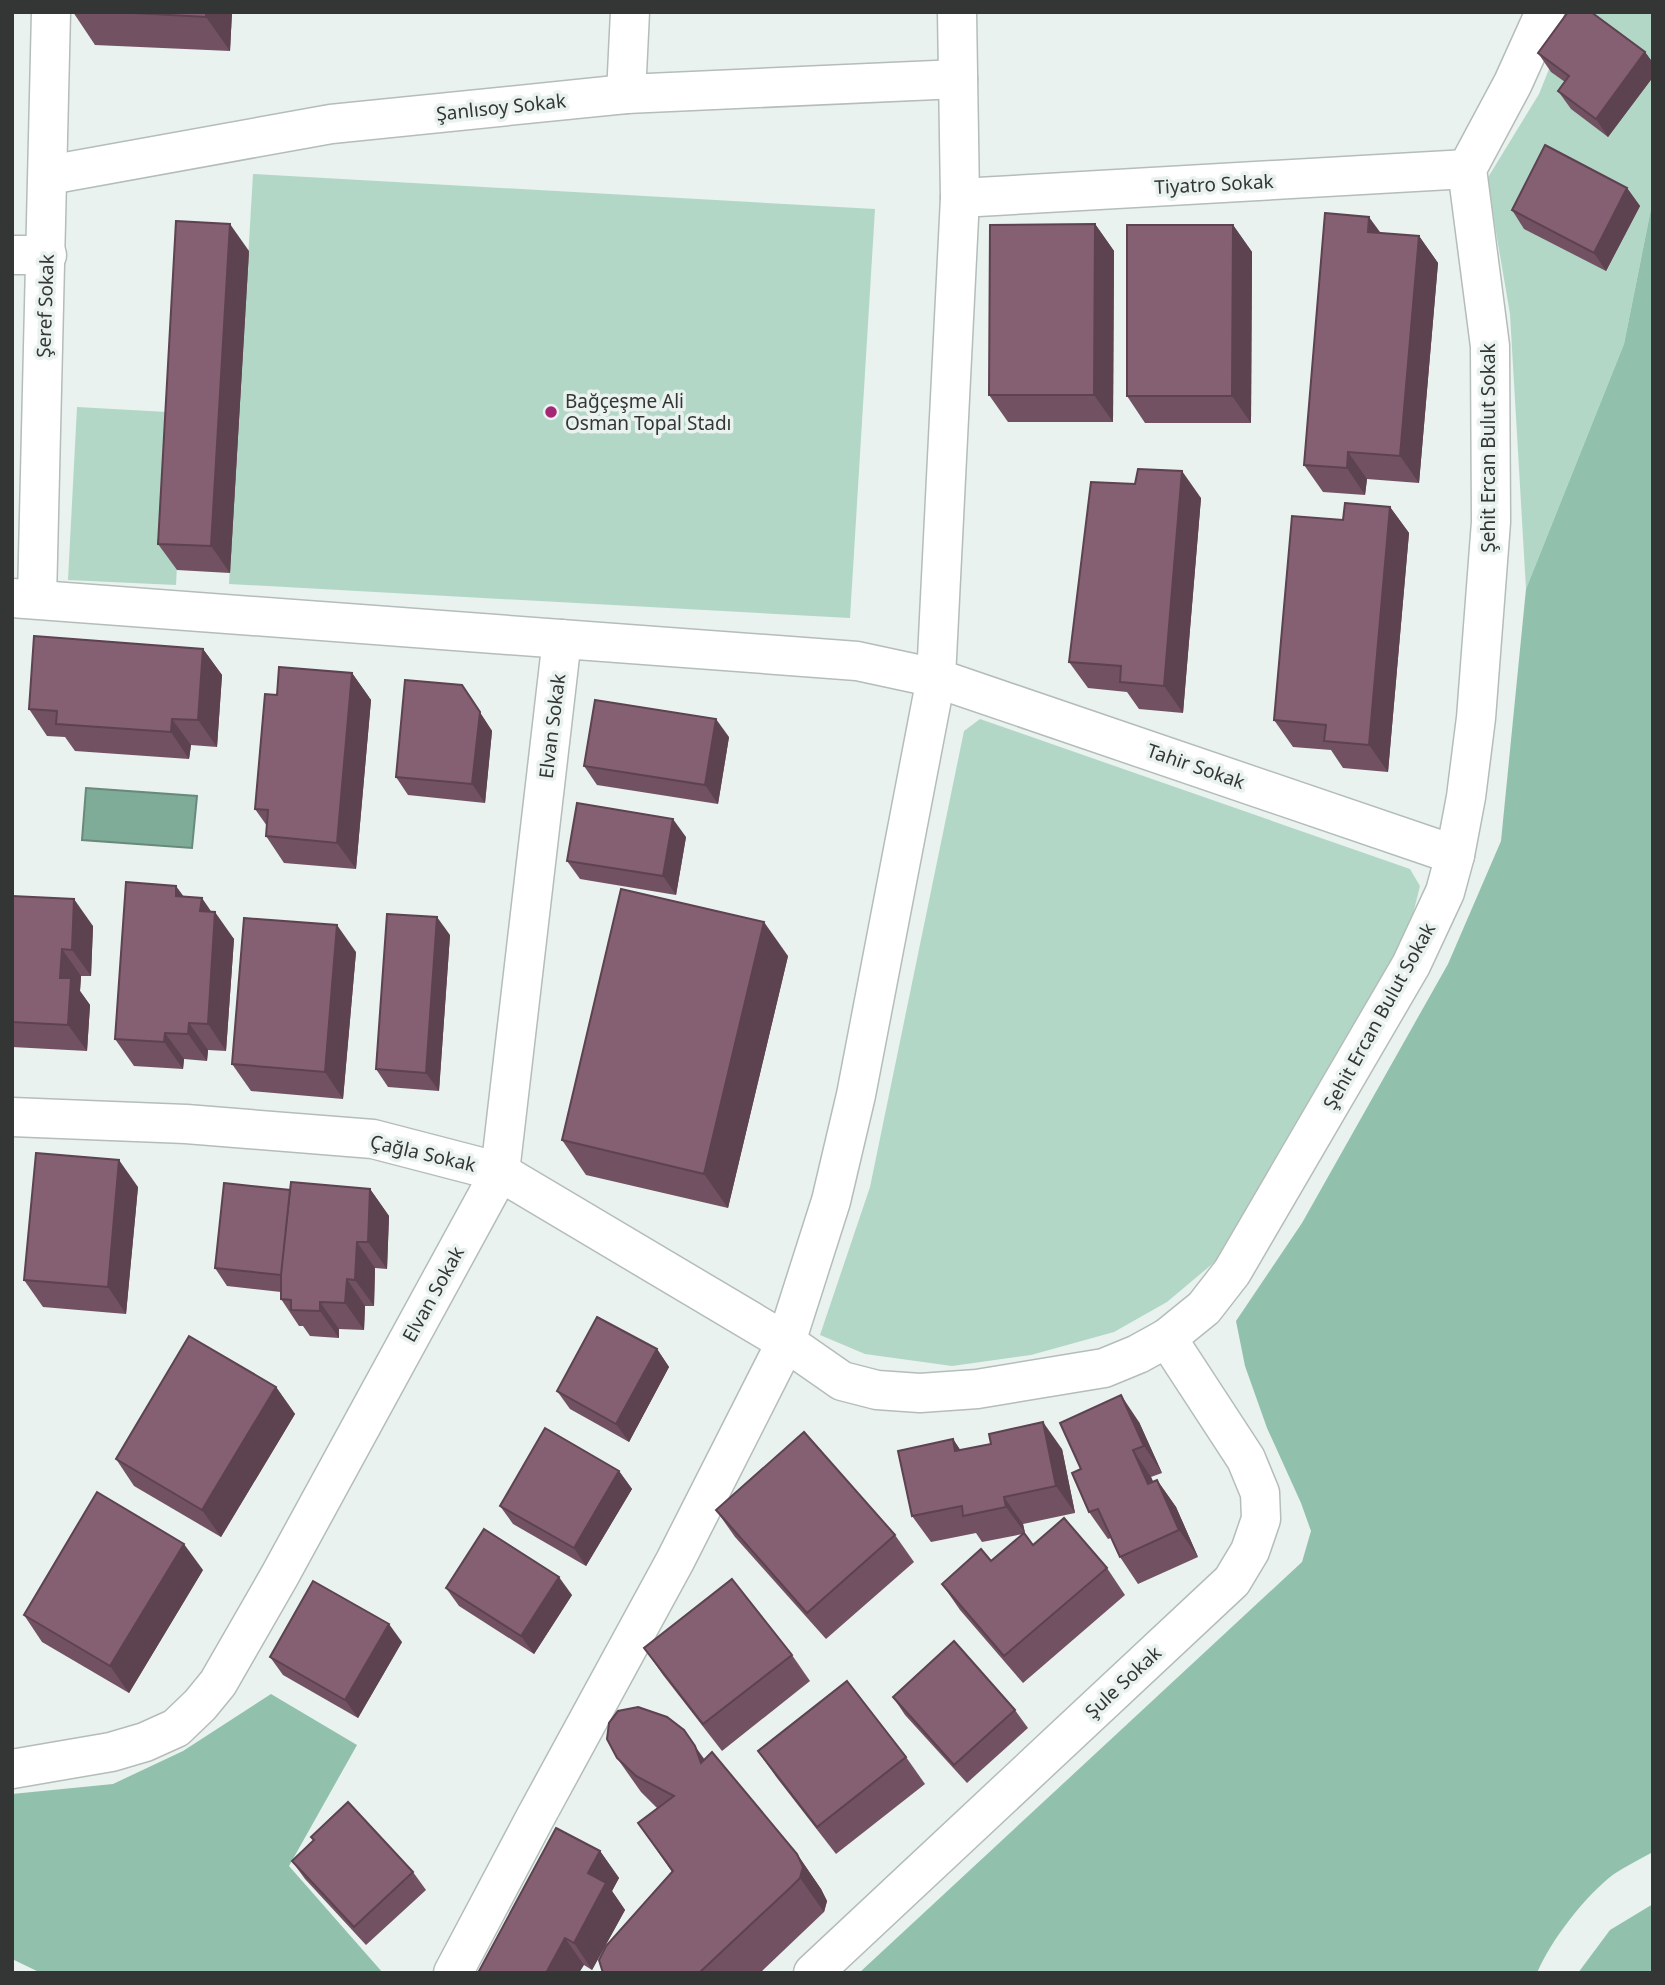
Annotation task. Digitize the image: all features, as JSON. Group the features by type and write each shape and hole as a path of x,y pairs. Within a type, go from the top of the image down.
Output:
{"street":[{"name":"Şeref Sokak","path":"25,598 29,255 49,175 51,12"},
{"path":"626,94 630,12"},
{"path":"453,1973 675,1561 786,1342 831,1201 856,1096 936,678 960,198 957,12"},
{"path":"1467,169 1513,83 1545,12"},
{"name":"Şanlısoy Sokak","path":"49,175 331,124 626,94 958,79"},
{"name":"Tiyatro Sokak","path":"960,198 1467,169"},
{"name":"Şehit Ercan Bulut Sokak","path":"786,1342 842,1381 877,1390 920,1393 977,1389 1104,1368 1167,1338 1204,1308 1232,1272 1301,1157 1411,965 1445,892 1466,797 1476,718 1491,522 1490,346 1467,169"},
{"path":"25,598 857,660 936,678"},
{"name":"Elvan Sokak","path":"12,1769 111,1752 145,1742 176,1728 206,1698 218,1683 280,1575 500,1171 562,639"},
{"name":"Tahir Sokak","path":"936,678 1455,855"},
{"name":"Çağla Sokak","path":"12,1117 186,1124 373,1139 500,1171 786,1342"},
{"name":"Şule Sokak","path":"813,1973 1231,1581 1250,1551 1261,1519 1260,1493 1246,1460 1167,1338"}],"shaded area":[{"path":"1572,12 1653,12 1653,199 1624,344 1526,589 1510,314 1487,179 1539,94"},
{"name":"Bağçeşme Ali Osman Topal Stadı","path":"253,174 875,209 850,618 229,584"},
{"path":"1653,199 1653,1852 1614,1874 1592,1894 1560,1933 1537,1973 859,1973 1302,1562 1311,1531 1267,1428 1245,1366 1236,1321 1302,1223 1448,964 1501,841 1526,589 1624,344"},
{"path":"77,407 185,413 176,585 68,580"},
{"path":"980,719 1410,869 1420,886 1412,918 1386,971 1217,1260 1167,1302 1114,1332 1031,1355 952,1366 865,1354 820,1335 870,1187 964,731"},
{"path":"86,788 197,796 192,848 82,840"},
{"path":"271,1694 357,1745 289,1866 383,1973 41,1973 12,1959 12,1794 113,1784 183,1751"},
{"path":"1653,1904 1653,1973 1578,1973 1610,1930"}],"building":[{"path":"115,12 206,12 206,17"},
{"path":"1568,12 1591,12 1645,52 1596,119 1558,91 1569,76 1538,53"},
{"path":"1545,145 1627,188 1594,253 1512,210"},
{"path":"1325,213 1369,217 1368,232 1419,236 1400,456 1348,452 1347,468 1304,465"},
{"path":"176,221 230,224 211,546 158,544"},
{"path":"1095,224 1094,395 989,395 990,225"},
{"path":"1127,225 1233,225 1232,396 1127,396"},
{"path":"1138,469 1182,471 1164,686 1120,682 1121,666 1069,662 1091,482 1135,484"},
{"path":"1345,503 1390,507 1369,745 1324,741 1326,725 1274,720 1292,516 1343,520"},
{"path":"34,636 203,649 198,720 172,719 171,732 56,724 57,711 29,709"},
{"path":"279,667 352,673 337,843 266,836 268,810 255,809 265,694 277,695"},
{"path":"405,680 462,685 480,712 472,784 396,777"},
{"path":"595,700 716,719 705,785 584,766"},
{"path":"577,803 673,819 663,876 567,861"},
{"path":"126,882 176,886 176,896 202,898 200,911 215,912 208,1024 189,1023 188,1034 165,1033 164,1042 115,1039"},
{"path":"621,889 764,922 704,1174 562,1140"},
{"path":"12,896 74,899 72,950 62,949 60,978 71,978 68,1025 12,1022"},
{"path":"387,914 437,917 426,1073 376,1069"},
{"path":"244,918 337,925 325,1072 232,1064"},
{"path":"36,1153 119,1160 108,1287 24,1280"},
{"path":"291,1182 370,1189 368,1242 357,1242 355,1280 347,1279 345,1303 320,1302 320,1311 291,1310 291,1300 281,1299 281,1268"},
{"path":"224,1183 290,1190 281,1275 215,1268"},
{"path":"597,1317 657,1349 616,1424 557,1391"},
{"path":"189,1336 276,1387 202,1510 116,1459"},
{"path":"1121,1395 1144,1446 1133,1450 1148,1484 1157,1480 1179,1530 1120,1557 1098,1509 1089,1512 1072,1473 1081,1469 1060,1423"},
{"path":"1043,1422 1056,1486 1004,1497 1006,1507 963,1516 962,1506 912,1516 898,1451 953,1439 955,1451 991,1444 989,1434"},
{"path":"545,1428 619,1471 574,1548 500,1506"},
{"path":"804,1432 895,1535 807,1613 716,1510"},
{"path":"97,1492 184,1544 110,1666 24,1615"},
{"path":"1064,1518 1107,1568 1004,1656 942,1584 981,1549 991,1561 1024,1533 1033,1545"},
{"path":"484,1529 559,1577 521,1636 446,1588"},
{"path":"732,1579 792,1655 703,1724 644,1648"},
{"path":"313,1581 389,1624 345,1700 270,1657"},
{"path":"954,1641 1015,1710 954,1765 893,1697"},
{"path":"847,1681 906,1757 817,1827 758,1751"},
{"path":"638,1707 667,1717 684,1730 695,1746 701,1763 712,1752 797,1854 803,1867 800,1878 699,1973 603,1973 599,1960 606,1946 673,1871 638,1823 674,1796 636,1776 617,1758 607,1739 609,1723 618,1711"},
{"path":"348,1802 413,1872 354,1927 292,1861 314,1840 311,1837"},
{"path":"556,1828 600,1851 588,1873 606,1883 574,1943 565,1938 546,1973 478,1973"}],"place":[{"name":"Bağçeşme Ali Osman Topal Stadı","path":"551,412"}]}
